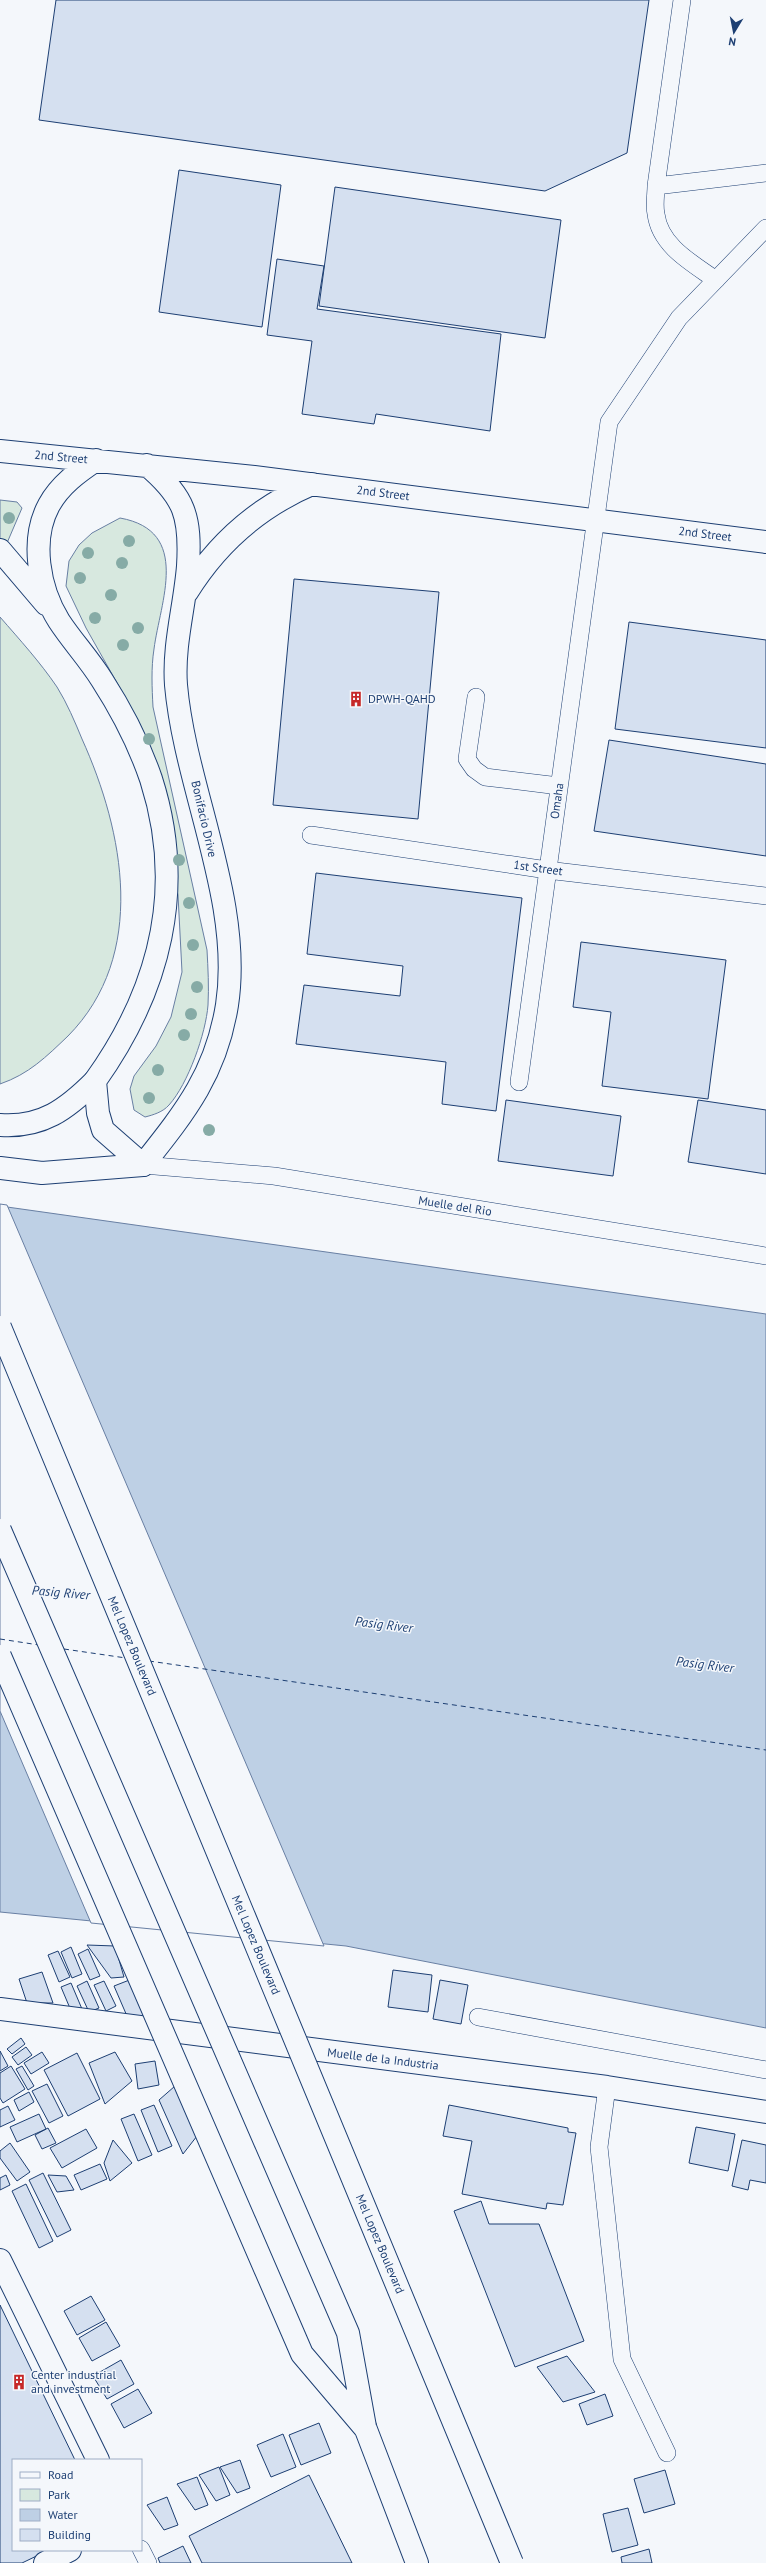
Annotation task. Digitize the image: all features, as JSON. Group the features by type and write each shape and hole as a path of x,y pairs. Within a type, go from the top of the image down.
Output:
{"main road":[{"name":"2nd Street","path":"0,452 147,465 312,484 766,542"},
{"path":"59,620 48,595 39,562 40,538 44,519 49,505 68,480 96,460"},
{"name":"Bonifacio Drive","path":"143,1165 186,1111 203,1084 222,1029 229,979 226,928 221,893 176,684 178,643 186,595 189,532 180,499 171,486 147,465"},
{"path":"186,595 215,552 244,524 278,501 312,484"},
{"path":"0,550 59,620 101,679 139,747 159,811 164,843 166,872 164,904 155,962 146,991 133,1021 115,1052 95,1081 72,1104 44,1119 13,1126 0,1125"},
{"path":"95,1081 98,1113 103,1130 143,1165"},
{"path":"0,1168 56,1172 143,1165"},
{"name":"Mel Lopez Boulevard","path":"0,1327 512,2563"},
{"path":"0,1530 348,2333 365,2428 417,2563"},
{"path":"0,1656 302,2354 365,2428"},
{"name":"Muelle de la Industria","path":"0,2009 607,2087 766,2112"},
{"path":"0,2260 98,2459"},
{"path":"45,2563 68,2551"}],"lane":[{"path":"682,0 656,186 656,214 662,232 675,250 716,280"},
{"path":"656,186 766,173"},
{"name":"Omaha","path":"519,1082 609,422 679,318 766,228"},
{"path":"476,697 467,759 474,769 485,777 559,786"},
{"name":"1st Street","path":"311,835 547,870 766,896"},
{"name":"Muelle del Rio","path":"143,1165 274,1176 766,1256"},
{"path":"478,2017 766,2070"},
{"path":"607,2087 599,2147 622,2359 667,2453"},
{"path":"142,2551 148,2563"}],"green space":[{"path":"0,500 17,502 22,508 7,543 0,543"},
{"path":"120,518 142,525 157,537 164,553 166,571 165,590 152,663 153,707 207,950 208,971 207,1016 200,1043 189,1072 176,1096 169,1105 155,1114 145,1117 134,1110 130,1089 134,1076 156,1046 171,1017 182,972 178,895 167,843 121,690 86,628 66,586 69,561 79,545 92,533"},
{"path":"0,617 30,651 57,687 74,719 97,775 109,813 117,852 121,892 119,931 110,968 93,1004 68,1036 44,1058 20,1075 0,1084"}],"water":[{"name":"Pasig River","path":"0,1206 766,1314 766,2028 346,1946 0,1912"}],"pier":[{"path":"0,1204 7,1205 324,1946 91,1923 0,1711"}],"building":[{"path":"56,0 649,0 627,153 545,191 39,120"},
{"path":"179,170 281,185 262,327 159,312"},
{"path":"335,187 561,220 545,338 319,306"},
{"path":"277,259 324,266 317,309 501,334 490,431 376,414 374,424 302,414 312,341 267,335"},
{"name":"DPWH-QAHD","path":"294,579 439,592 418,819 273,805"},
{"path":"629,622 766,640 766,748 615,729"},
{"path":"609,740 766,764 766,856 594,831"},
{"path":"316,873 522,898 496,1111 442,1104 446,1062 296,1044 304,985 400,996 403,966 307,954"},
{"path":"581,942 726,960 708,1099 602,1086 611,1012 573,1007"},
{"path":"506,1100 621,1116 613,1176 498,1161"},
{"path":"698,1100 766,1110 766,1174 688,1162"},
{"path":"87,1945 115,1946 124,1977 111,1978"},
{"path":"71,1947 82,1974 72,1978 61,1952"},
{"path":"88,1949 100,1976 90,1980 78,1954"},
{"path":"58,1951 70,1977 59,1982 48,1955"},
{"path":"393,1970 432,1975 428,2012 388,2007"},
{"path":"42,1972 53,2003 27,2003 19,1979"},
{"path":"132,1979 148,2015 130,2023 114,1986"},
{"path":"440,1980 468,1985 461,2024 433,2019"},
{"path":"87,1981 99,2008 89,2012 77,1986"},
{"path":"104,1981 116,2006 106,2011 94,1985"},
{"path":"71,1983 82,2009 72,2013 61,1987"},
{"path":"21,2038 25,2044 12,2054 7,2049"},
{"path":"26,2047 32,2055 18,2065 12,2057"},
{"path":"0,2051 8,2066 0,2071"},
{"path":"42,2052 49,2063 31,2074 24,2063"},
{"path":"115,2052 132,2081 105,2104 89,2063"},
{"path":"77,2053 100,2099 68,2116 44,2070"},
{"path":"155,2061 159,2085 138,2089 135,2064"},
{"path":"11,2066 25,2089 3,2103 0,2098 0,2073"},
{"path":"22,2066 34,2086 28,2090 16,2069"},
{"path":"47,2084 63,2116 49,2123 32,2091"},
{"path":"175,2086 197,2136 183,2154 159,2100"},
{"path":"29,2092 34,2102 19,2111 14,2100"},
{"path":"154,2105 172,2146 158,2152 141,2110"},
{"path":"449,2105 568,2128 568,2132 576,2133 563,2205 547,2203 546,2209 462,2194 472,2141 443,2136"},
{"path":"8,2106 15,2120 0,2127 0,2110"},
{"path":"39,2114 46,2129 17,2142 10,2127"},
{"path":"134,2114 152,2155 138,2161 121,2119"},
{"path":"696,2127 735,2134 728,2171 689,2163"},
{"path":"48,2128 56,2143 42,2149 35,2135"},
{"path":"86,2129 97,2148 62,2168 50,2148"},
{"path":"113,2140 132,2163 110,2181 104,2163"},
{"path":"742,2140 766,2145 766,2183 750,2180 748,2190 732,2186"},
{"path":"10,2143 30,2172 17,2181 0,2158 0,2151"},
{"path":"100,2164 107,2179 81,2190 74,2175"},
{"path":"43,2173 71,2230 57,2237 29,2180"},
{"path":"6,2175 10,2185 0,2190 0,2178"},
{"path":"48,2175 66,2176 74,2190 57,2192"},
{"path":"26,2184 53,2241 39,2248 12,2191"},
{"path":"481,2201 489,2224 539,2224 584,2341 515,2367 454,2211"},
{"path":"91,2296 105,2320 77,2335 64,2311"},
{"name":"Center industrial and investment","path":"0,2305 75,2459 12,2459 12,2551 47,2551 22,2563 0,2563"},
{"path":"106,2322 120,2346 92,2361 79,2338"},
{"path":"567,2356 595,2392 563,2402 537,2367"},
{"path":"121,2360 134,2384 107,2399 93,2376"},
{"path":"138,2389 152,2413 124,2428 111,2404"},
{"path":"605,2394 613,2416 587,2425 579,2404"},
{"path":"319,2423 331,2453 301,2465 289,2435"},
{"path":"283,2434 296,2467 271,2477 257,2445"},
{"path":"240,2460 250,2488 237,2493 220,2467"},
{"path":"219,2467 230,2495 216,2501 199,2475"},
{"path":"665,2470 675,2504 644,2513 634,2479"},
{"path":"309,2475 352,2563 202,2563 189,2536"},
{"path":"197,2477 208,2505 195,2510 177,2484"},
{"path":"167,2497 178,2525 164,2530 147,2505"},
{"path":"628,2508 638,2545 612,2552 603,2514"},
{"path":"183,2546 191,2563 160,2563 158,2558"},
{"path":"649,2549 652,2563 622,2563 621,2557"}],"ferry route":[{"path":"0,1639 39,1645"},
{"path":"64,1649 126,1658"},
{"path":"149,1661 766,1750"}],"place":[{"name":"DPWH-QAHD","path":"356,699"},
{"name":"Center industrial and investment","path":"19,2382"}]}
